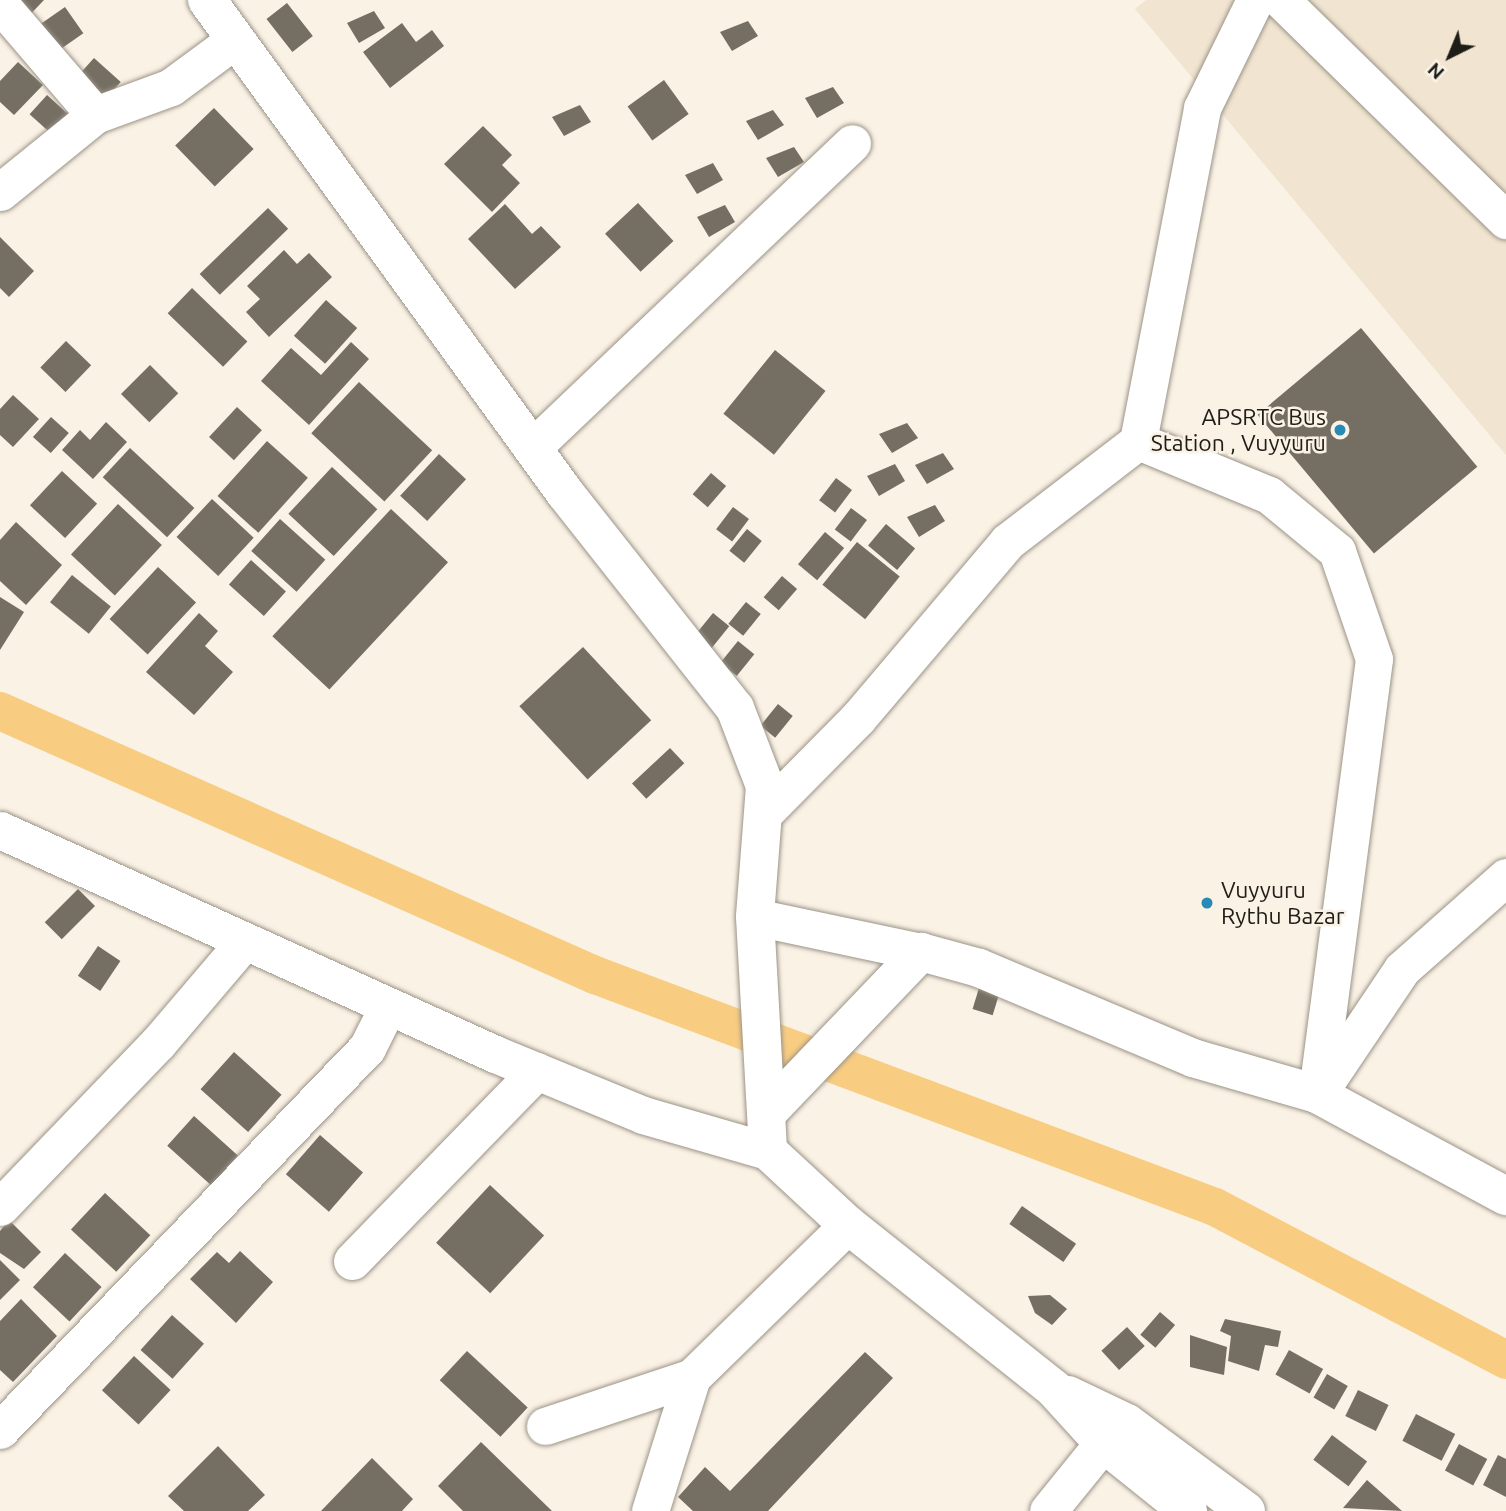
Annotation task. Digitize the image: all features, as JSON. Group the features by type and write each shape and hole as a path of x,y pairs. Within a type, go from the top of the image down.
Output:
{"main road":[{"path":"207,0 232,42 532,448 735,708 765,786 755,917 768,1152 848,1225 1054,1388 1103,1443 1188,1511"},
{"path":"767,1114 920,952 979,968 1193,1058 1317,1094 1506,1196"},
{"path":"1054,1388 1127,1423 1246,1511"}],"street":[{"path":"765,812 858,718 1007,542 1138,440 1202,108 1255,0"},
{"path":"1281,0 1506,220"},
{"path":"0,4 95,115"},
{"path":"0,192 95,115 171,87 232,42"},
{"path":"532,448 852,143"},
{"path":"1138,440 1269,495 1337,551 1374,659 1317,1094"},
{"path":"0,830 244,942 537,1071 643,1115 768,1152"},
{"path":"1317,1094 1402,969 1506,877"},
{"path":"755,917 920,952"},
{"path":"0,1207 158,1043 244,942"},
{"path":"0,1430 367,1048 387,1006"},
{"path":"352,1261 537,1071"},
{"path":"545,1426 692,1377 848,1225"},
{"path":"650,1511 692,1377"},
{"path":"1048,1511 1103,1443"}],"shaded area":[{"path":"1146,0 1506,0 1506,455 1135,9"}],"building":[{"path":"1,0 44,0 24,21"},
{"path":"287,3 313,36 292,52 267,19"},
{"path":"65,7 83,33 51,56 33,29"},
{"path":"374,11 385,28 359,43 347,23"},
{"path":"748,21 758,36 732,51 720,32"},
{"path":"402,23 416,42 432,30 444,46 390,88 363,52"},
{"path":"94,58 121,82 99,107 72,83"},
{"path":"18,62 43,85 14,115 0,102 0,81"},
{"path":"664,80 689,114 652,140 628,106"},
{"path":"833,87 844,103 817,118 805,98"},
{"path":"47,95 70,116 53,135 30,114"},
{"path":"580,105 591,122 564,136 552,117"},
{"path":"214,108 254,149 215,187 175,146"},
{"path":"773,110 784,125 758,140 746,121"},
{"path":"483,126 512,155 502,165 520,183 492,212 444,164"},
{"path":"794,147 804,162 778,177 766,158"},
{"path":"713,163 723,180 697,194 685,175"},
{"path":"638,203 673,241 641,272 605,234"},
{"path":"505,204 532,234 541,226 561,247 515,289 468,239"},
{"path":"725,205 735,222 709,237 697,217"},
{"path":"268,208 288,229 220,295 200,274"},
{"path":"0,237 34,271 9,297 0,288"},
{"path":"284,250 297,264 309,253 332,277 269,337 246,312 260,299 247,286"},
{"path":"192,288 247,341 223,367 168,313"},
{"path":"326,300 357,328 325,364 294,336"},
{"path":"1361,328 1477,467 1374,553 1258,415"},
{"path":"66,341 91,365 65,392 40,368"},
{"path":"351,342 369,359 309,425 261,381 291,348 321,375"},
{"path":"775,350 826,391 774,455 723,414"},
{"path":"150,365 178,393 149,422 121,394"},
{"path":"359,382 432,450 384,501 311,433"},
{"path":"13,395 39,419 13,447 0,435 0,409"},
{"path":"237,407 262,430 234,460 209,437"},
{"path":"51,417 69,433 51,453 33,437"},
{"path":"106,422 127,442 93,479 62,450 80,430 90,440"},
{"path":"907,423 918,438 892,453 879,434"},
{"path":"267,441 308,478 258,533 217,496"},
{"path":"130,448 194,508 167,537 103,477"},
{"path":"943,453 954,469 927,484 915,465"},
{"path":"439,454 466,479 427,521 400,496"},
{"path":"895,464 905,481 879,496 867,476"},
{"path":"332,467 377,509 334,556 288,514"},
{"path":"62,471 97,504 65,538 30,505"},
{"path":"711,473 726,486 708,507 693,494"},
{"path":"836,478 852,490 835,512 819,500"},
{"path":"212,499 254,538 218,576 177,537"},
{"path":"118,504 162,545 115,595 71,554"},
{"path":"935,505 945,521 919,537 907,517"},
{"path":"733,507 749,519 732,541 716,529"},
{"path":"851,508 867,520 851,542 835,530"},
{"path":"391,509 448,562 329,689 272,636"},
{"path":"280,519 325,560 297,592 251,551"},
{"path":"16,522 62,565 26,605 0,581 0,540"},
{"path":"886,524 915,548 897,570 868,545"},
{"path":"747,529 762,541 744,563 729,551"},
{"path":"825,532 844,548 817,580 798,564"},
{"path":"857,542 900,577 865,619 822,585"},
{"path":"251,560 286,591 264,616 229,585"},
{"path":"158,567 196,602 148,654 110,619"},
{"path":"72,575 111,606 89,634 50,602"},
{"path":"782,576 797,589 779,610 764,597"},
{"path":"0,597 24,612 0,650"},
{"path":"746,602 761,614 743,636 728,624"},
{"path":"199,613 218,631 205,646 233,672 194,715 146,672"},
{"path":"713,613 729,626 711,649 695,636"},
{"path":"738,641 754,654 737,676 720,663"},
{"path":"583,647 651,720 588,779 519,706"},
{"path":"778,704 793,716 775,738 760,726"},
{"path":"670,748 684,763 646,799 632,783"},
{"path":"78,889 95,906 62,939 45,922"},
{"path":"98,946 120,961 100,991 78,976"},
{"path":"979,988 999,994 993,1015 973,1009"},
{"path":"234,1052 282,1095 248,1132 201,1089"},
{"path":"194,1116 238,1155 211,1185 167,1146"},
{"path":"320,1135 363,1172 329,1212 286,1174"},
{"path":"490,1185 544,1235 490,1293 436,1243"},
{"path":"105,1193 150,1235 116,1272 71,1230"},
{"path":"1022,1206 1076,1244 1063,1262 1009,1224"},
{"path":"9,1220 41,1252 24,1269 0,1253 0,1231"},
{"path":"240,1251 273,1282 236,1323 190,1279 217,1252 229,1263"},
{"path":"65,1253 102,1287 70,1321 33,1287"},
{"path":"0,1260 20,1280 0,1300"},
{"path":"1050,1295 1067,1309 1052,1325 1035,1313 1028,1296"},
{"path":"21,1299 57,1336 13,1382 0,1370 0,1321"},
{"path":"1160,1312 1175,1325 1155,1348 1140,1335"},
{"path":"172,1315 204,1344 173,1379 141,1350"},
{"path":"1225,1319 1281,1331 1278,1347 1265,1345 1259,1371 1228,1361 1231,1336 1220,1331"},
{"path":"1127,1327 1145,1346 1119,1370 1101,1351"},
{"path":"1190,1335 1227,1347 1224,1375 1190,1367"},
{"path":"1289,1350 1323,1369 1310,1393 1275,1374"},
{"path":"467,1351 528,1408 500,1437 440,1380"},
{"path":"865,1352 893,1378 768,1511 693,1511 678,1497 705,1467 730,1491"},
{"path":"134,1356 171,1390 139,1424 102,1390"},
{"path":"1327,1374 1348,1386 1334,1409 1314,1397"},
{"path":"1358,1390 1389,1405 1376,1431 1345,1416"},
{"path":"1416,1414 1455,1434 1442,1461 1402,1441"},
{"path":"1332,1435 1367,1461 1348,1486 1313,1460"},
{"path":"481,1442 552,1511 463,1511 438,1486"},
{"path":"1459,1444 1487,1459 1473,1486 1445,1470"},
{"path":"218,1446 265,1495 248,1511 184,1511 168,1496"},
{"path":"1498,1455 1506,1459 1506,1497 1483,1485"},
{"path":"372,1458 413,1499 402,1511 321,1511"},
{"path":"1367,1480 1402,1511 1343,1508"}],"waterway":[{"path":"0,711 595,975 1215,1207 1506,1360"}],"place":[{"name":"APSRTC Bus Station , Vuyyuru","path":"1340,430"},
{"name":"Vuyyuru Rythu Bazar","path":"1207,903"}]}
